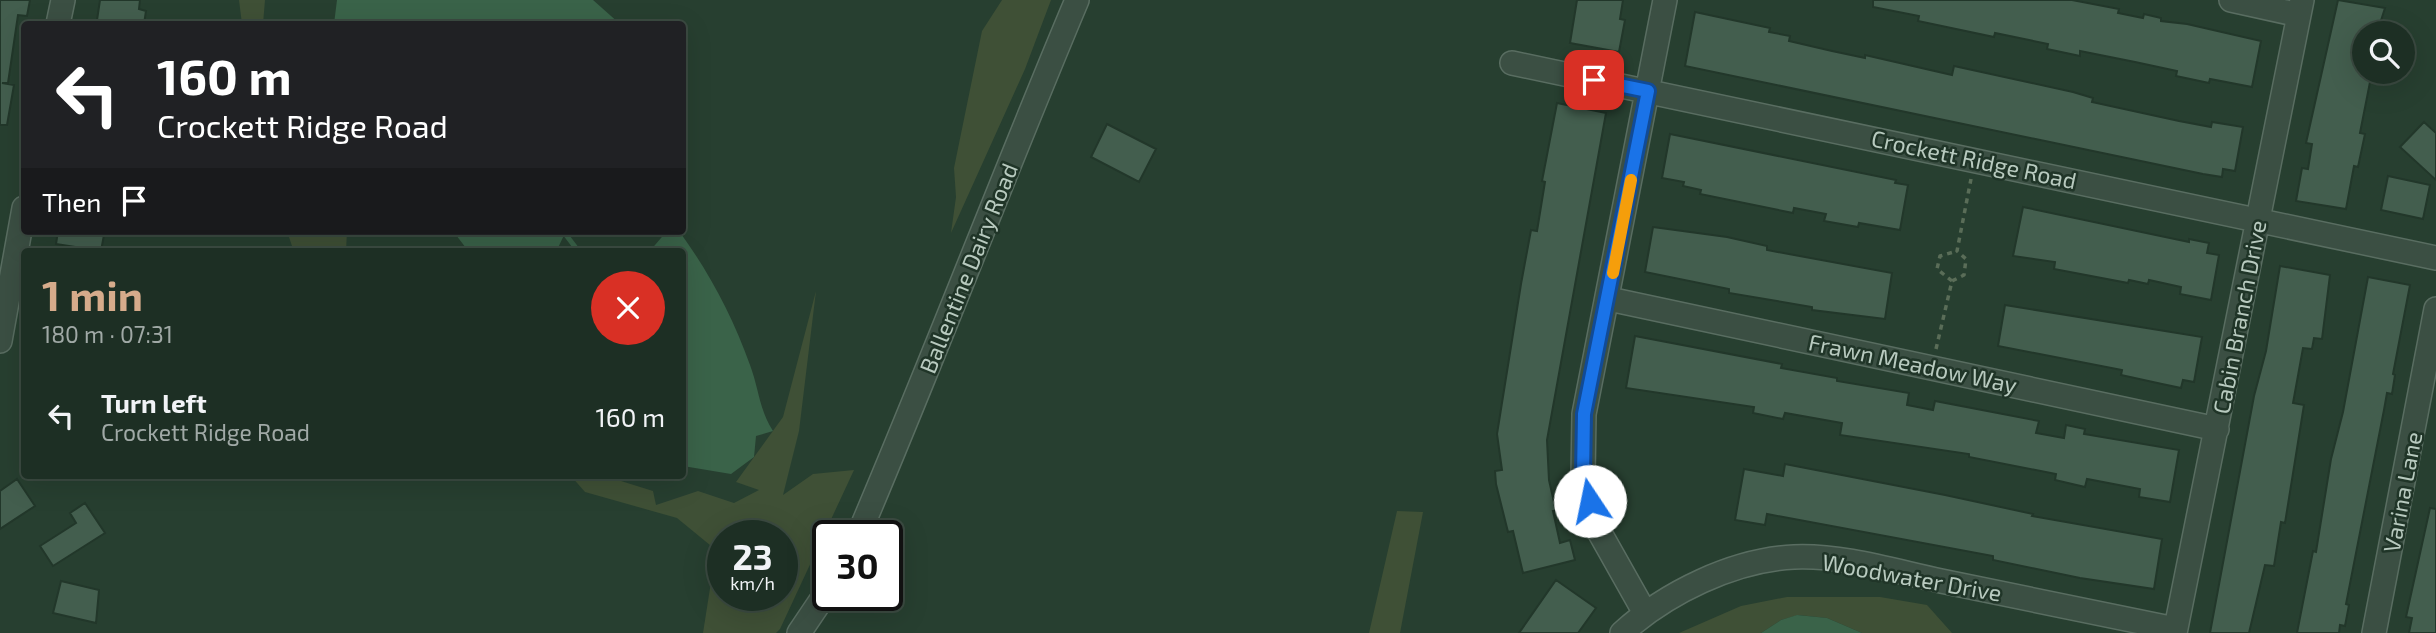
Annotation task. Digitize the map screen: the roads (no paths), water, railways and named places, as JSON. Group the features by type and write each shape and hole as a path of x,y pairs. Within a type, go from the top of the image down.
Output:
{"street":[{"path":"58,21 62,0"},
{"name":"Ballentine Dairy Road","path":"865,520 1077,0"},
{"path":"1645,613 1597,526 1583,476 1584,414 1609,299 1665,0"},
{"path":"2231,0 2301,7"},
{"name":"Cabin Branch Drive","path":"2175,631 2301,7"},
{"name":"Crockett Ridge Road","path":"1512,63 2436,258"},
{"path":"0,341 21,225"},
{"name":"Frawn Meadow Way","path":"1609,299 2217,429"},
{"name":"Varina Lane","path":"2374,633 2436,309"},
{"name":"Woodwater Drive","path":"1622,633 1645,613 1688,586 1733,570 1793,557 1851,562 2175,631"},
{"path":"799,633 814,611"}],"waterway":[{"path":"566,235 576,248"}]}
